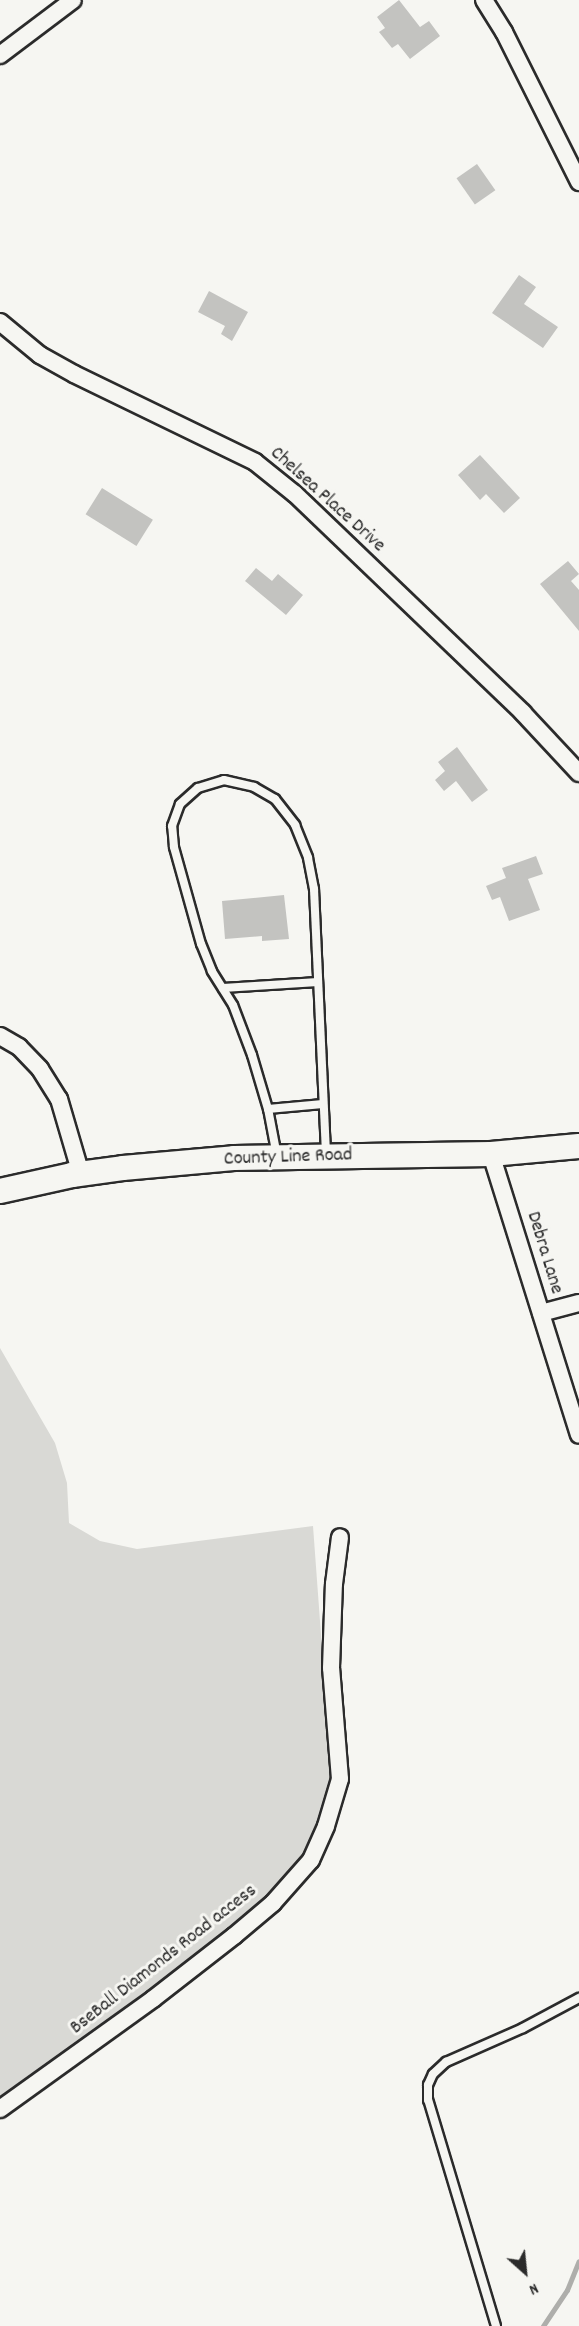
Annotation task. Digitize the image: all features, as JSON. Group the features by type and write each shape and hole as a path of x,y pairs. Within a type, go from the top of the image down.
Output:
{"street":[{"path":"0,56 73,0"},
{"path":"484,0 509,42 579,182"},
{"name":"Chelsea Place Drive","path":"0,322 40,355 57,365 255,462 295,494 546,734 579,772"},
{"path":"0,1035 19,1047 40,1069 58,1098 81,1174"},
{"name":"County Line Road","path":"0,1191 81,1174 234,1158 491,1154 579,1146"},
{"name":"Debra Lane","path":"491,1154 579,1434"},
{"path":"541,1313 579,1303"},
{"name":"BseBall Diamonds Road access","path":"0,2109 153,2000 234,1936 273,1904 311,1860 326,1826 340,1779 331,1668 334,1584 340,1537"}],"lane":[{"path":"278,1158 268,1109 242,1026 212,971 191,915 174,847 172,826 180,804 198,788 224,780 254,786 275,799 295,825 308,858 314,889 327,1157"},
{"path":"223,988 318,982"},
{"path":"268,1109 323,1104"},
{"path":"496,2326 428,2100 428,2085 433,2074 446,2062 523,2028 579,1998"}],"shaded area":[{"path":"0,1348 55,1443 67,1483 69,1523 100,1541 137,1549 313,1526 332,1784 316,1844 269,1901 60,2061 0,2099"}],"building":[{"path":"399,0 420,27 429,21 440,36 410,59 398,44 392,48 379,32 385,28 377,17"},
{"path":"477,164 495,190 475,205 457,178"},
{"path":"519,275 536,287 524,304 558,327 543,348 492,313"},
{"path":"209,291 248,312 232,341 221,334 225,326 198,312"},
{"path":"480,455 520,498 504,513 486,494 480,500 458,475"},
{"path":"102,488 153,520 136,546 86,514"},
{"path":"568,561 579,574 571,581 579,590 579,631 540,584"},
{"path":"256,568 272,581 278,574 303,595 286,615 245,581"},
{"path":"457,747 488,790 472,802 456,781 444,791 435,780 445,771 438,762"},
{"path":"536,856 543,874 528,879 540,910 509,921 500,897 492,900 486,886 506,878 502,868"},
{"path":"284,895 289,939 262,941 262,936 225,939 222,901"}],"waterway":[{"path":"543,2326 567,2290 579,2261"}]}
